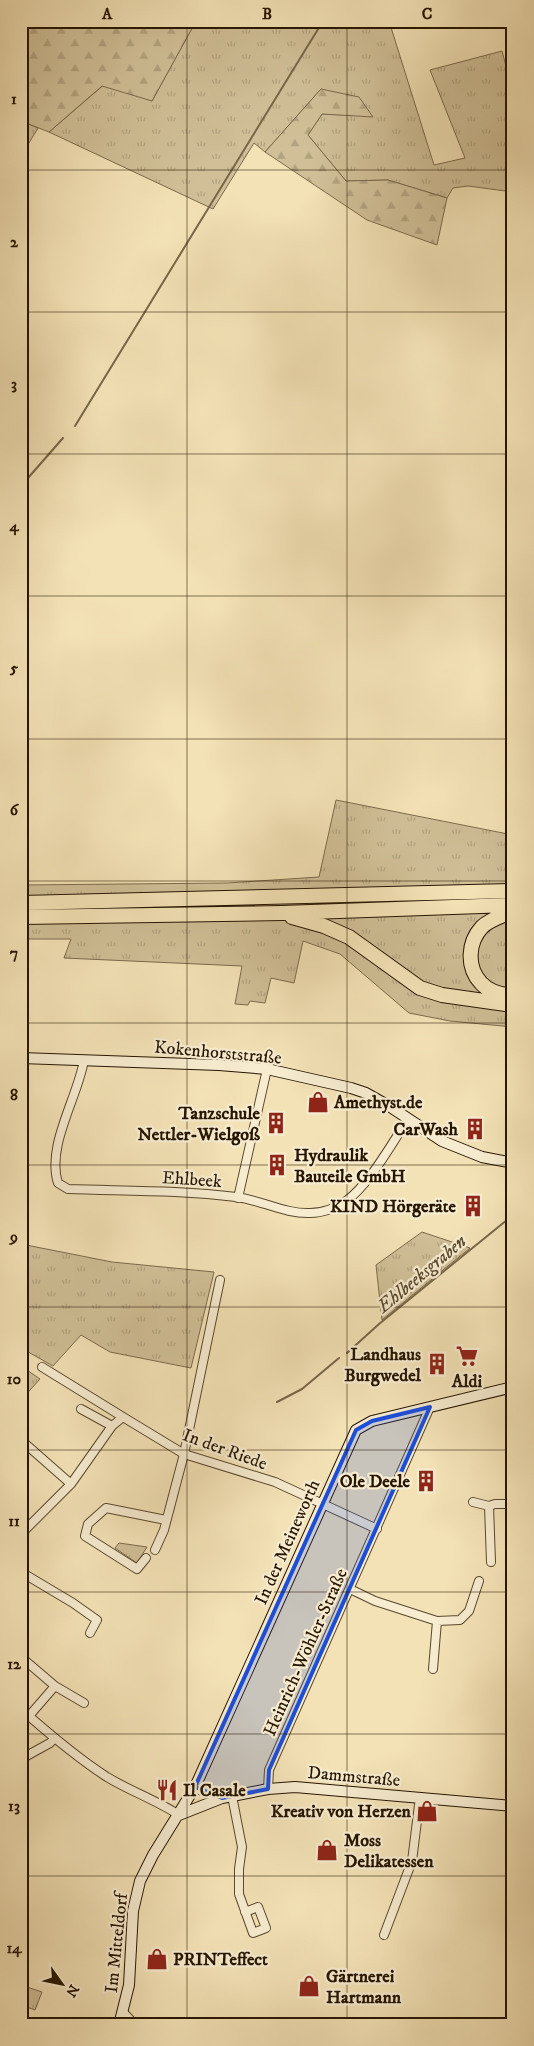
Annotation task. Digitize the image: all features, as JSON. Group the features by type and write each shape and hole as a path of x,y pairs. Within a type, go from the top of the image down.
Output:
{"highway":[{"path":"21,903 513,891"},
{"path":"21,917 282,913 513,905"},
{"path":"513,911 483,926 472,942 470,952 473,969 482,984 498,993 513,996"},
{"path":"282,913 324,926 350,937 420,988 453,997 513,1006"}],"main road":[{"name":"Kokenhorststraße","path":"21,1058 219,1065 267,1069 351,1088 377,1099 442,1141 470,1153 513,1163"},
{"name":"In der Meineworth","path":"179,1815 195,1787 356,1430 372,1421 513,1387"},
{"path":"195,1787 227,1797"},
{"name":"Dammstraße","path":"179,1815 227,1797 268,1789 295,1787 513,1806"},
{"name":"Im Mitteldorf","path":"119,2025 129,1985 133,1911 140,1881 153,1855 179,1815"}],"street":[{"name":"Ehlbeek","path":"84,1060 78,1085 60,1132 55,1166 58,1183 68,1189 189,1193 238,1198 292,1211 310,1213 331,1209 346,1201 361,1188 408,1119"},
{"path":"238,1198 267,1069"},
{"path":"154,1550 161,1539 184,1454 220,1280"},
{"name":"In der Riede","path":"42,1367 184,1454 275,1482 321,1504"},
{"name":"Heinrich-Wöhler-Straße","path":"268,1789 269,1770 430,1407"},
{"path":"81,1409 112,1426"},
{"path":"21,1534 71,1484 112,1426 123,1417"},
{"path":"21,1440 71,1484"},
{"path":"473,1502 489,1506 513,1504"},
{"path":"321,1504 377,1529"},
{"path":"489,1506 491,1562"},
{"path":"146,1558 137,1569 86,1536 88,1524 106,1508 166,1520"},
{"path":"21,1572 73,1603 97,1620 90,1633"},
{"path":"350,1589 375,1601 437,1621 460,1620 469,1611 479,1581"},
{"path":"433,1669 437,1621"},
{"path":"21,1656 55,1686 84,1703"},
{"path":"29,1716 55,1686"},
{"path":"21,1709 54,1739 107,1777 164,1805 179,1815"},
{"path":"21,1759 54,1739"},
{"path":"227,1797 242,1847 239,1869 239,1894 245,1912"},
{"path":"384,1934 412,1861 420,1797"},
{"path":"123,2012 135,2025"}],"highlighted area":[{"path":"430,1407 269,1770 268,1789 222,1798 195,1787 356,1430 372,1421"}],"green space":[{"path":"21,21 196,21 152,101 102,86 49,132 21,121"},
{"path":"196,21 389,21 434,165 465,158 430,70 502,51 513,92 513,192 468,186 453,188 447,198 388,180 346,181 308,135 322,114 372,116 321,89 265,152 254,143 213,209 49,132 106,83 152,101"},
{"path":"321,89 359,97 373,117 322,114 308,135 346,181 388,180 447,198 437,245 367,220 265,152"},
{"path":"21,121 38,128 21,156"},
{"path":"336,800 513,835 513,1027 450,1021 409,1013 340,954 303,941 294,983 271,978 265,1003 250,1001 248,1005 235,1004 242,966 64,958 71,939 21,939 21,885 227,883 319,877"},
{"path":"422,1232 470,1248 382,1320 376,1265"},
{"path":"21,1244 112,1262 214,1272 191,1368 110,1352 81,1335 53,1366 21,1348"},
{"path":"21,1366 40,1379 21,1400"},
{"path":"119,1543 147,1547 137,1563 115,1548"},
{"path":"21,1985 42,1992 35,2010 21,2005"}],"waterway":[{"path":"75,426 323,21"},
{"path":"21,486 63,438"},
{"name":"Ehlbeeksgraben","path":"347,1353 379,1324 513,1215"},
{"name":"Ehlbeeksgraben","path":"277,1402 302,1389 339,1358"}],"place":[{"name":"Amethyst.de","path":"318,1102"},
{"name":"Tanzschule Nettler-Wielgoß","path":"276,1123"},
{"name":"CarWash","path":"475,1129"},
{"name":"Hydraulik Bauteile GmbH","path":"277,1165"},
{"name":"KIND Hörgeräte","path":"473,1206"},
{"name":"Aldi","path":"467,1356"},
{"name":"Landhaus Burgwedel","path":"437,1364"},
{"name":"Ole Deele","path":"426,1481"},
{"name":"Il Casale","path":"167,1790"},
{"name":"Kreativ von Herzen","path":"427,1811"},
{"name":"Moss Delikatessen","path":"327,1850"},
{"name":"PRINTeffect","path":"157,1959"},
{"name":"Gärtnerei Hartmann","path":"309,1986"}]}
